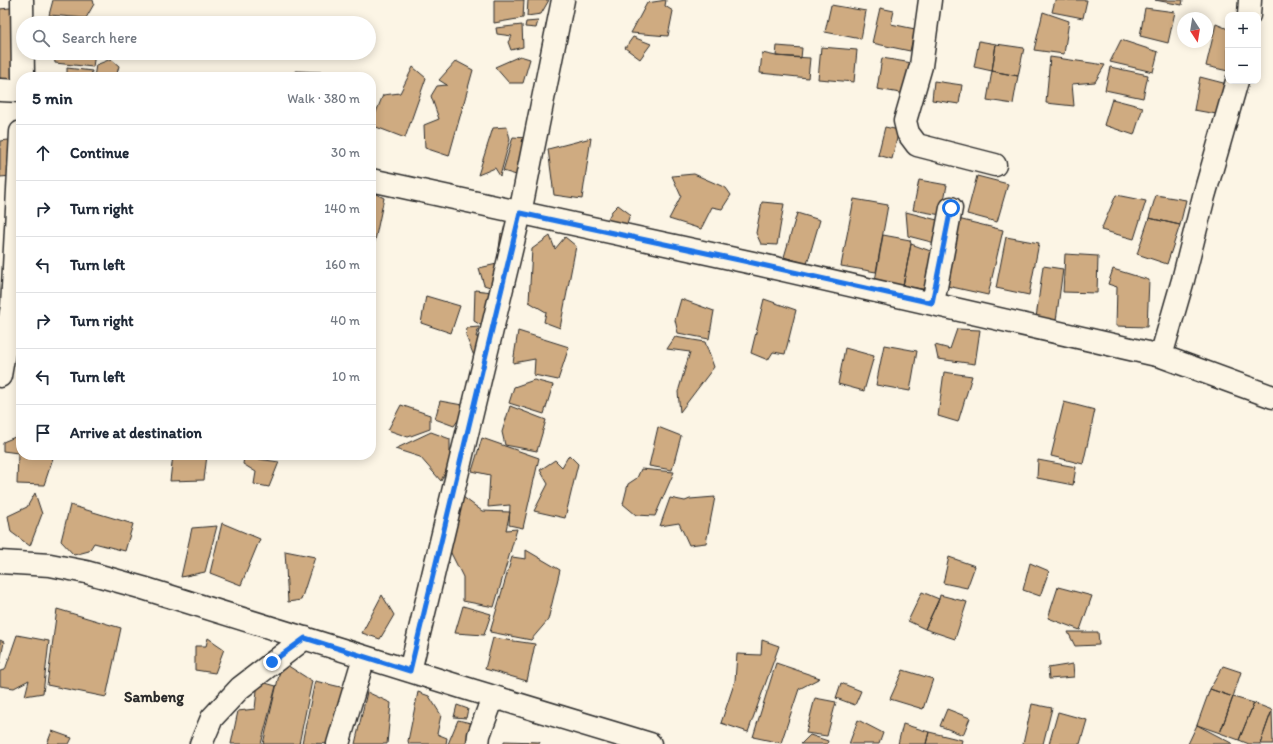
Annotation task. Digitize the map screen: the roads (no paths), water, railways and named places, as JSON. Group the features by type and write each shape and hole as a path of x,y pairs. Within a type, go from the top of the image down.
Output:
{"street":[{"path":"22,0 22,16"},
{"path":"410,671 520,213 563,0"},
{"path":"930,0 921,66 905,121 908,133 917,144 995,165"},
{"path":"1249,12 1250,0"},
{"path":"23,60 23,72"},
{"path":"1161,356 1236,84"},
{"path":"0,90 16,91"},
{"path":"376,181 753,263 1161,356 1273,397"},
{"path":"932,303 951,208"},
{"path":"0,376 16,311"},
{"path":"0,562 50,565 86,572 143,588 493,697 650,744"},
{"path":"201,744 212,718 240,688 305,638"},
{"path":"338,744 364,657"},
{"path":"478,744 479,736 493,697"}],"district":[{"name":"Sambeng","path":"154,697"}]}
